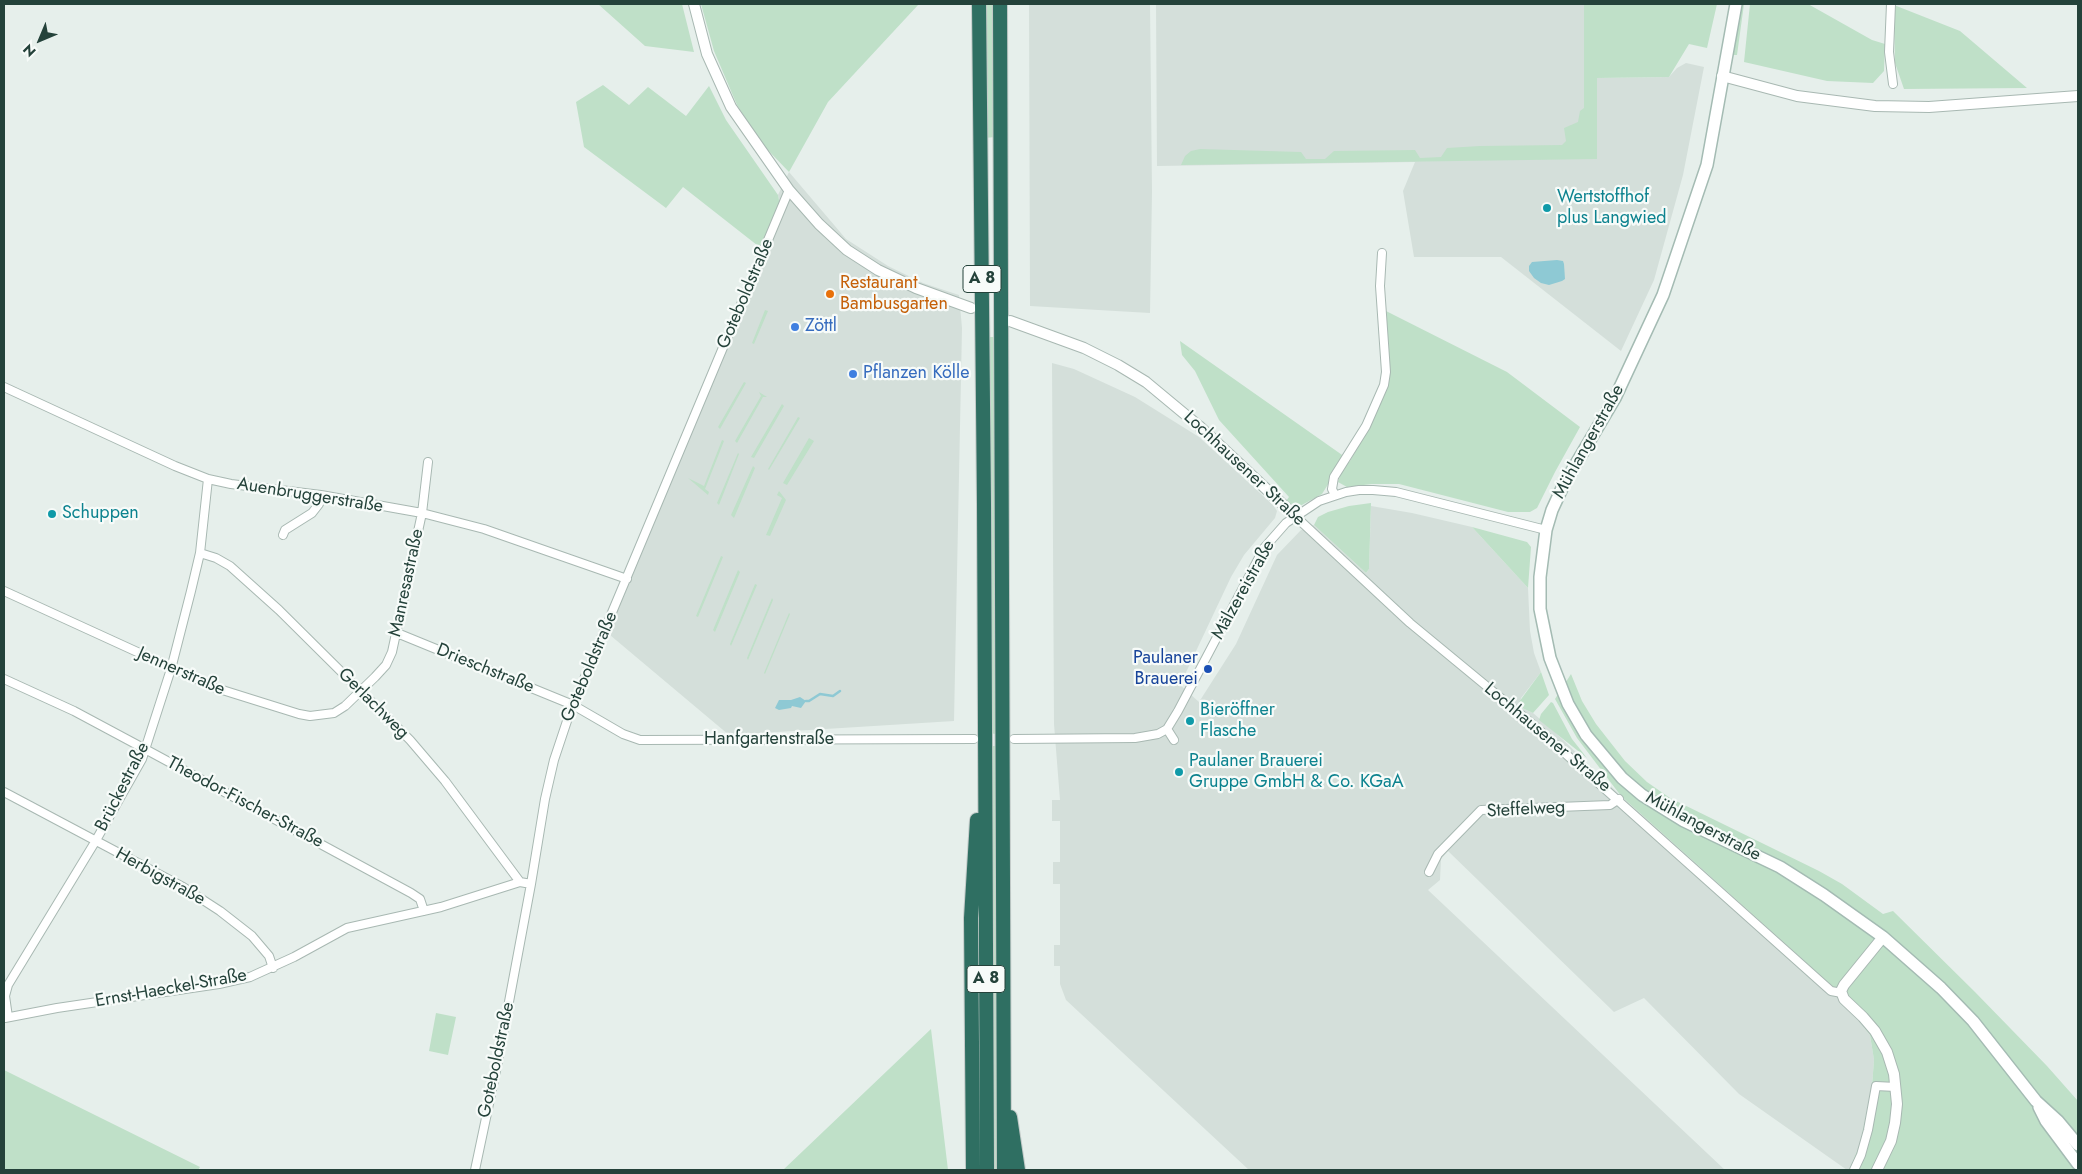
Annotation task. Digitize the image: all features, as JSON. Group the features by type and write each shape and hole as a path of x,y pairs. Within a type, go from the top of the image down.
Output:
{"highway":[{"name":"A 8","path":"979,4 987,1170"},
{"name":"A 8","path":"1000,4 1004,1170"},
{"path":"972,1170 971,909 979,802 985,789"},
{"path":"1004,1086 1014,1135 1018,1170"},
{"path":"966,1170 966,1158 972,1150"}],"main road":[{"name":"Mühlangerstraße","path":"1736,4 1707,165 1663,295 1614,398 1564,484 1552,510 1546,530 1540,577 1540,609 1550,658 1568,704 1586,735 1603,757 1642,795 1684,821 1780,867 1824,895 1883,937"},
{"path":"1883,937 1941,988 1972,1021 2036,1101 2058,1121 2078,1145"},
{"path":"2036,1101 2046,1121 2078,1164"}],"street":[{"path":"694,4 707,54 731,107 789,190 834,239 860,259 896,279 971,308"},
{"path":"1891,4 1889,52 1893,84"},
{"path":"1722,76 1797,96 1875,106 1929,107 2078,96"},
{"name":"Goteboldstraße","path":"475,1170 554,760 573,705 789,190"},
{"path":"1335,495 1332,489 1334,477 1372,415 1384,384 1386,372 1380,286 1382,253"},
{"name":"Lochhausener Straße","path":"1010,321 1084,348 1146,382 1199,426 1410,623 1530,722 1831,991 1842,993"},
{"name":"Auenbruggerstraße","path":"4,387 159,459 208,479 231,484 321,495 422,513 484,529 627,579"},
{"name":"Manresastraße","path":"360,692 386,665 397,633 422,513 428,462"},
{"name":"Brückestraße","path":"6,1018 5,996 8,985 95,842 142,758 171,670 200,553 208,479"},
{"name":"Mälzereistraße","path":"1167,729 1264,548 1276,532 1295,516 1319,502 1335,495 1373,490 1396,492 1546,530"},
{"path":"283,535 285,530 312,513 319,504 321,495"},
{"name":"Gerlachweg","path":"200,553 216,558 237,572 279,610 410,740 433,766 520,882"},
{"name":"Jennerstraße","path":"4,591 171,670 224,691 310,716 334,713 360,692"},
{"name":"Drieschstraße","path":"397,633 573,705"},
{"name":"Theodor-Fischer-Straße","path":"4,679 74,711 145,748 411,893 420,899 424,911"},
{"name":"Hanfgartenstraße","path":"573,705 623,734 640,740 974,739"},
{"path":"1014,739 1135,738 1152,736 1167,729 1174,740"},
{"name":"Herbigstraße","path":"4,792 95,842 183,887 220,911 261,944 269,956 273,968"},
{"name":"Steffelweg","path":"1429,872 1438,854 1481,810 1610,805 1619,800"},
{"name":"Ernst-Haeckel-Straße","path":"6,1018 58,1008 219,984 250,977 273,968 347,928 440,907 520,882 531,884"},
{"path":"1878,1170 1891,1142 1895,1123 1896,1087 1890,1059 1882,1043 1863,1017 1844,999 1842,993 1844,985 1883,937"},
{"path":"1854,1170 1861,1155 1868,1130 1876,1086 1896,1087"}],"shaded area":[{"path":"1029,4 1150,4 1152,192 1150,313 1030,306"},
{"path":"1156,4 1597,4 1597,78 1669,77 1677,68 1686,63 1704,67 1683,175 1654,280 1621,351 1501,257 1414,257 1403,191 1415,162 1157,166"},
{"path":"789,172 846,239 888,266 923,283 959,295 962,328 954,721 729,735 604,630 716,354 780,205 778,195"},
{"name":"Paulaner Brauerei","path":"1052,363 1074,369 1135,397 1199,437 1273,505 1277,511 1275,518 1244,555 1231,577 1180,685 1199,702 1236,644 1277,555 1301,530 1314,525 1366,573 1369,569 1371,506 1472,527 1528,588 1530,631 1534,653 1541,672 1521,698 1520,707 1533,713 1556,733 1621,796 1830,984 1870,1035 1874,1060 1872,1086 1860,1144 1849,1170 1739,1094 1644,998 1614,1012 1448,851 1441,859 1440,880 1428,890 1725,1170 1249,1170 1066,1000 1060,984 1060,966 1054,966 1054,945 1060,945 1060,884 1053,884 1053,862 1060,862 1060,821 1052,821 1052,800 1060,800 1054,724"}],"green space":[{"path":"598,4 682,4 694,52 645,46"},
{"path":"701,4 919,4 828,102 789,172 763,145 737,105 714,51"},
{"path":"983,4 995,4 995,137 985,138"},
{"path":"1584,4 1717,4 1707,48 1689,44 1669,77 1597,78 1597,159 1181,165 1185,156 1191,151 1200,149 1301,152 1306,159 1325,159 1334,151 1415,150 1420,158 1441,157 1447,148 1562,145 1566,141 1564,128 1578,122 1580,111 1584,108"},
{"path":"1740,4 1744,4 1737,55 1731,55"},
{"path":"1750,4 1808,4 1872,40 1885,44 1884,71 1873,83 1827,81 1744,62"},
{"path":"1894,5 1960,31 2027,88 1904,89 1895,63"},
{"path":"603,85 629,105 648,87 686,116 709,86 726,120 778,195 780,205 762,249 683,187 666,208 584,147 576,102"},
{"path":"765,310 768,311 754,344 752,343"},
{"path":"1386,311 1507,372 1580,427 1537,508 1530,512 1508,512 1399,484 1372,484 1347,487 1338,482 1342,470 1350,461 1372,422 1383,396 1388,347"},
{"path":"988,337 994,337 995,734 990,733"},
{"path":"1180,341 1345,457 1322,494 1300,506 1294,506 1286,501 1289,497 1219,420 1195,371 1182,355"},
{"path":"744,382 746,383 720,429 718,427"},
{"path":"759,392 767,397 763,397 737,443 735,441 761,396"},
{"path":"782,404 784,406 754,458 751,457"},
{"path":"798,417 800,418 769,470 768,469"},
{"path":"809,438 814,441 787,485 783,483"},
{"path":"722,440 724,441 705,489 709,492 708,495 688,478 704,486"},
{"path":"739,454 719,505 717,503"},
{"path":"753,466 755,468 734,518 731,515"},
{"path":"779,491 786,500 770,536 766,535 782,498 777,495"},
{"path":"1371,503 1369,569 1366,573 1314,525 1318,517 1328,512 1349,506"},
{"path":"1472,527 1527,542 1531,547 1528,588"},
{"path":"721,556 723,557 698,617 696,616"},
{"path":"738,570 740,572 715,632 713,630"},
{"path":"755,584 757,585 731,646 730,644"},
{"path":"772,598 773,600 748,660 747,658"},
{"path":"790,614 765,674 764,673"},
{"path":"1541,672 1549,695 1533,713 1520,707 1519,702"},
{"path":"1571,674 1582,701 1596,724 1625,761 1647,782 1670,798 1819,871 1842,884 1883,914 1893,911 1975,992 2047,1066 2078,1101 2078,1170 1849,1170 1860,1144 1872,1086 1874,1060 1870,1035 1830,984 1621,796 1577,738 1555,699"},
{"path":"1551,702 1572,739 1587,758 1539,720 1541,714"},
{"path":"991,746 996,746 998,1170 993,1170"},
{"path":"436,1013 456,1017 448,1055 429,1051"},
{"path":"931,1029 948,1170 783,1170"},
{"path":"4,1070 200,1167 198,1170 4,1170"}],"water":[{"path":"1563,261 1564,264 1565,279 1562,281 1549,285 1541,283 1529,271 1529,266 1532,262"},
{"path":"800,697 806,701 801,708 792,706 791,708 779,710 775,708 779,700 791,700"}],"waterway":[{"path":"806,701 820,694 833,696 840,691"}],"place":[{"name":"Wertstoffhof plus Langwied","path":"1547,208"},
{"name":"Restaurant Bambusgarten","path":"830,294"},
{"name":"Zöttl","path":"795,327"},
{"name":"Pflanzen Kölle","path":"853,374"},
{"name":"Schuppen","path":"52,514"},
{"name":"Paulaner Brauerei","path":"1208,669"},
{"name":"Bieröffner Flasche","path":"1190,721"},
{"name":"Paulaner Brauerei Gruppe GmbH & Co. KGaA","path":"1179,772"}]}
